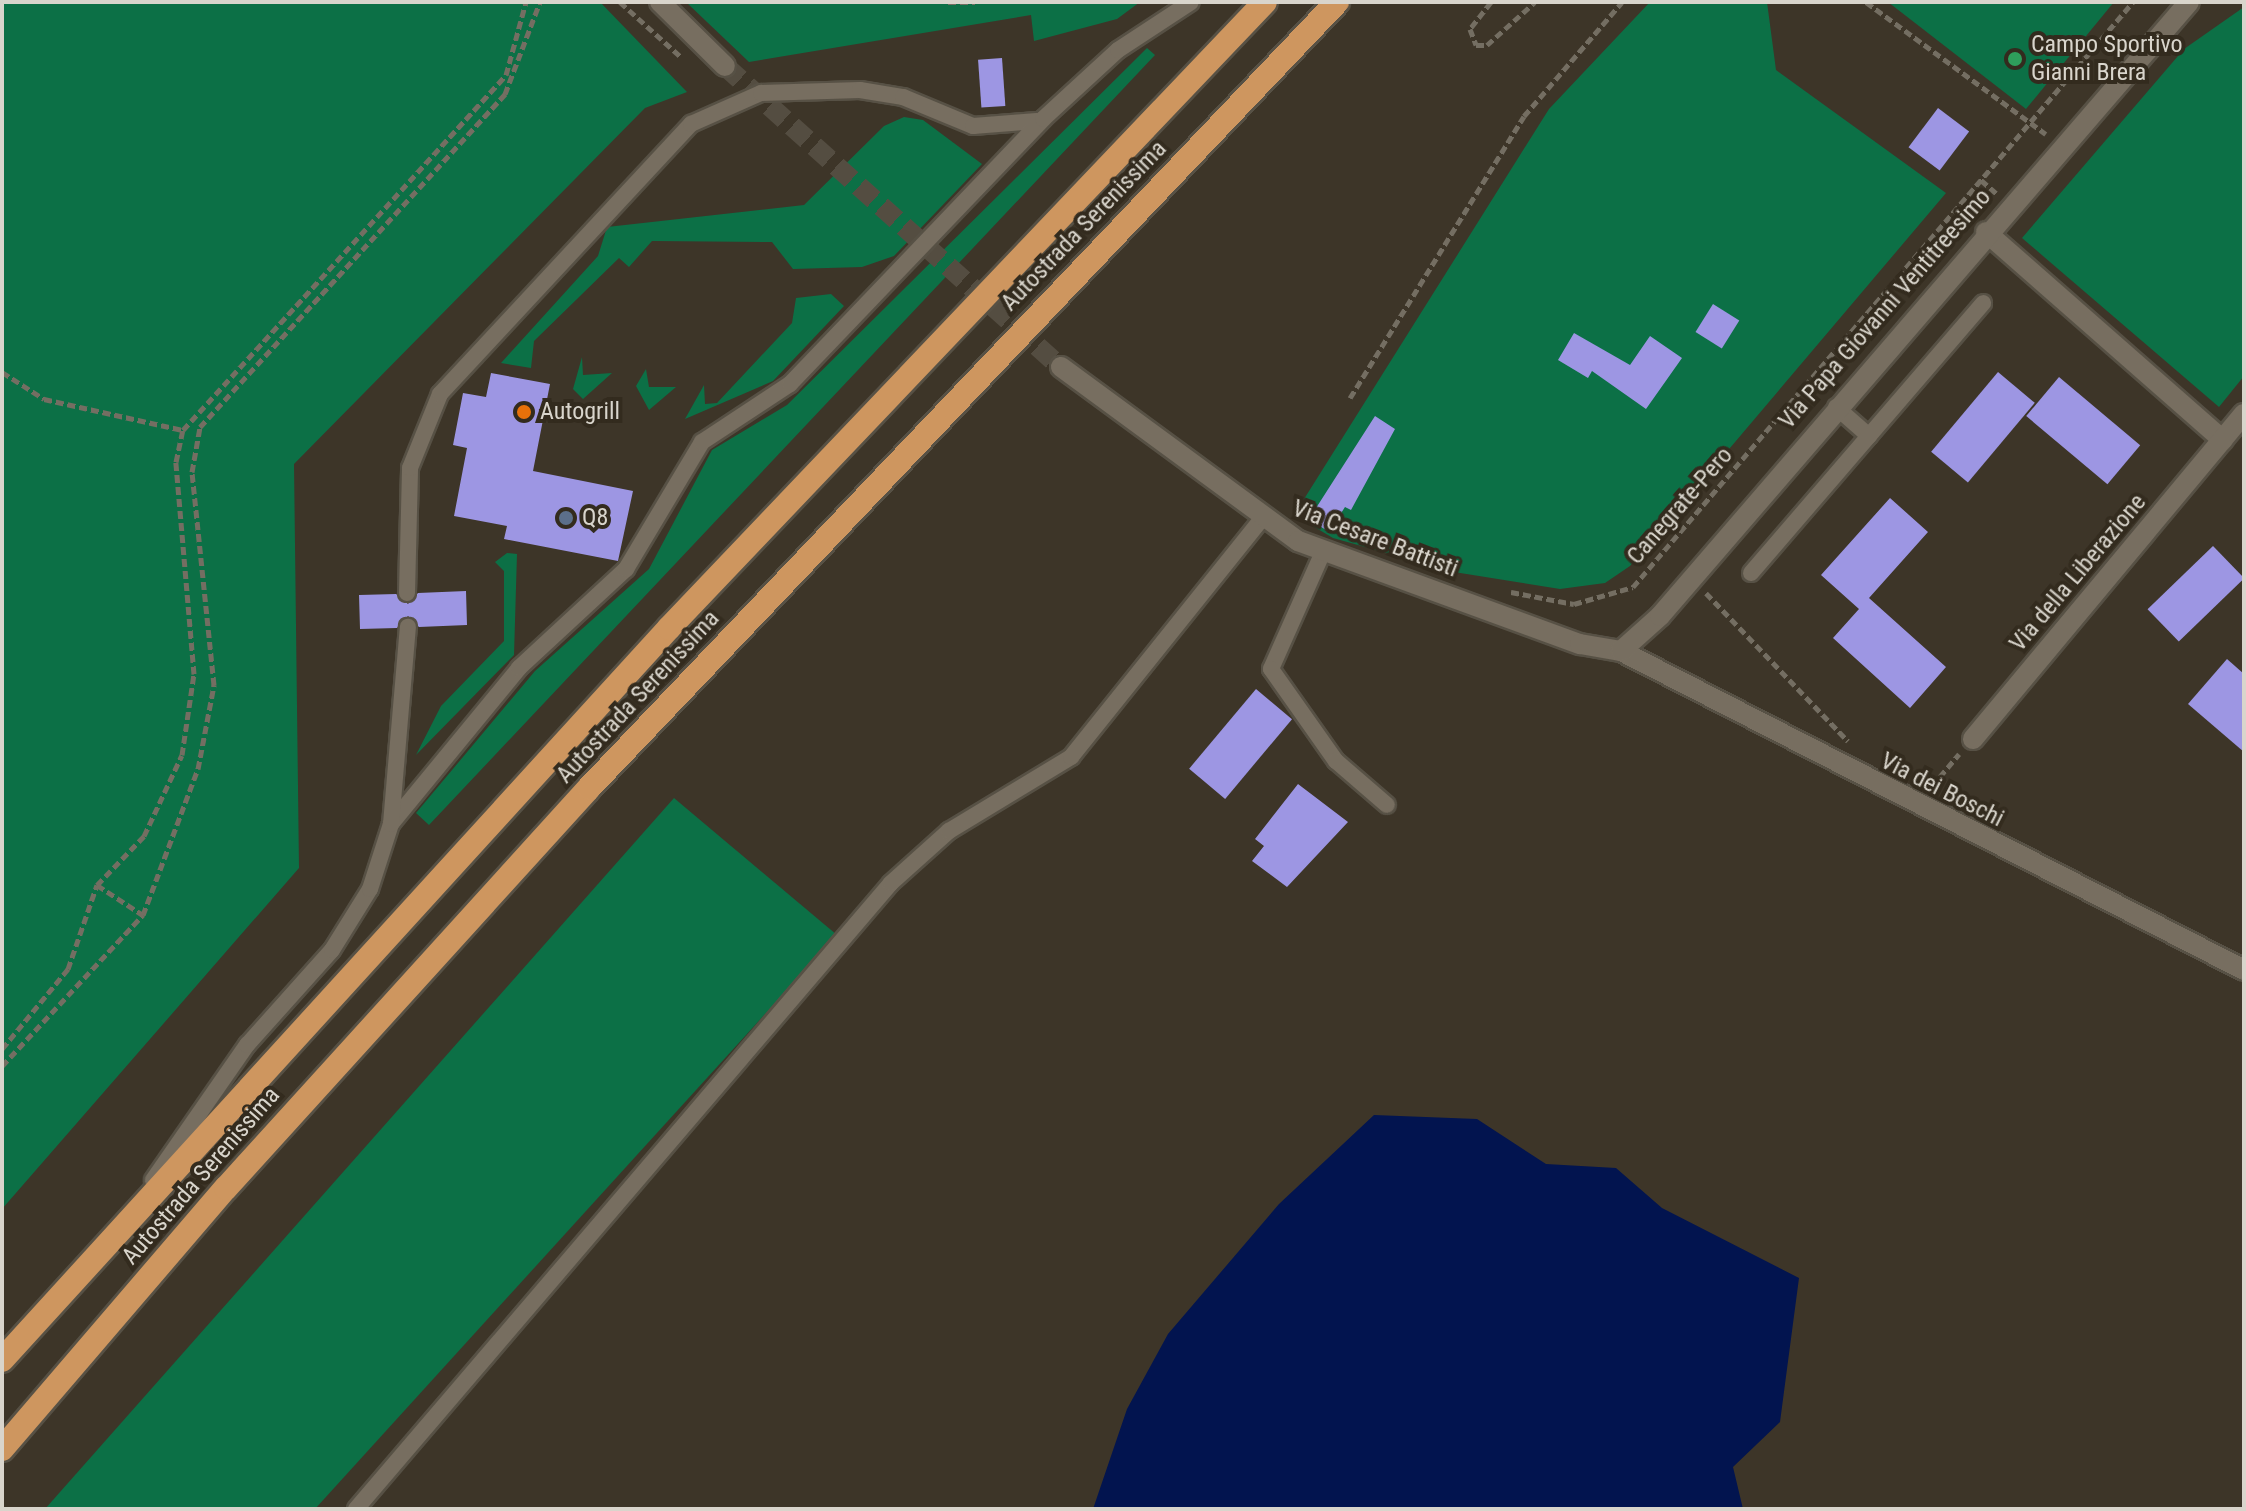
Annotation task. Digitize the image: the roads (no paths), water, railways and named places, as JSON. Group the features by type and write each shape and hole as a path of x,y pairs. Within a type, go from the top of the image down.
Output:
{"highway":[{"name":"Autostrada Serenissima","path":"2,1360 669,628 1265,2"},
{"name":"Autostrada Serenissima","path":"2,1449 226,1188 589,788 1337,2"}],"street":[{"path":"660,2 725,66"},
{"name":"Via Papa Giovanni Ventitreesimo","path":"1621,651 1691,577 2060,145 2189,2"},
{"path":"1986,232 2223,440"},
{"name":"Via Cesare Battisti","path":"1061,367 1261,520 1323,552 1580,644 1621,651"},
{"name":"Via della Liberazione","path":"1973,739 2244,414"},
{"name":"Via dei Boschi","path":"1621,651 2244,970"}],"lane":[{"path":"391,824 519,668 626,569 702,442 790,384 1043,119 1118,50 1191,2"},
{"path":"407,593 410,468 440,394 691,124 761,93 845,90 903,97 994,130 1043,119"},
{"path":"1751,573 1983,303"},
{"path":"1836,407 1869,436"},
{"path":"356,1509 891,883 949,831 1071,757 1261,520"},
{"path":"1323,552 1271,669 1336,761 1387,805"},
{"path":"118,1231 247,1045 352,923 391,824 408,627"}],"tunnel":[{"path":"725,66 1061,367"}],"place":[{"name":"Campo Sportivo Gianni Brera","path":"2015,59"},
{"name":"Autogrill","path":"524,412"},
{"name":"Q8","path":"566,518"}]}
